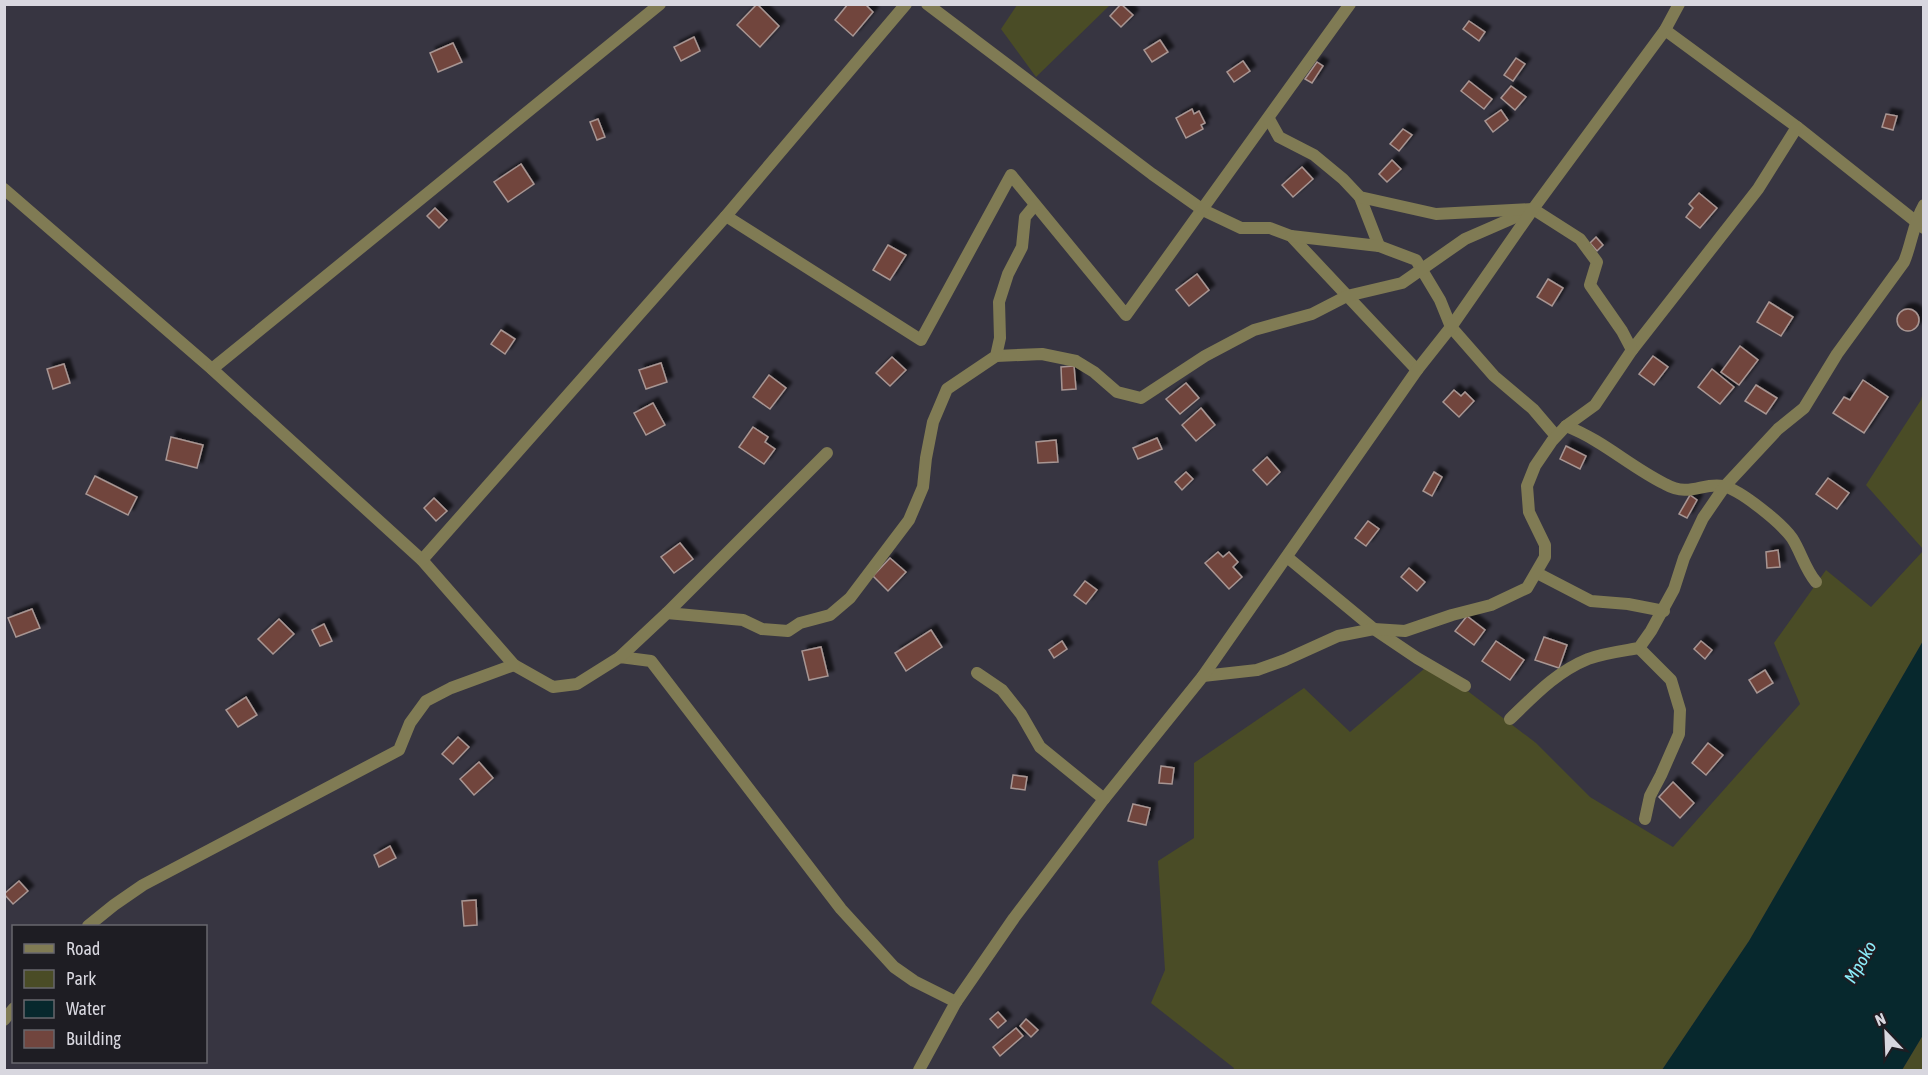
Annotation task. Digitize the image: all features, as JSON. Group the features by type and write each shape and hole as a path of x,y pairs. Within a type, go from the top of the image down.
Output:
{"street":[{"path":"212,369 660,4"},
{"path":"422,560 726,216 906,4"},
{"path":"927,4 1203,210 1241,228 1270,228 1291,236 1379,246 1416,260 1440,300 1451,327 1494,376 1533,409 1556,436"},
{"path":"726,216 921,340 1011,175 1126,315 1350,4"},
{"path":"918,1071 956,1002 1014,918 1104,799 1203,676 1417,370 1451,327 1533,209 1665,30 1679,4"},
{"path":"1665,30 1797,128 1919,224"},
{"path":"1269,119 1279,137 1314,155 1343,179 1360,197 1379,246"},
{"path":"1203,676 1257,670 1338,636 1374,629 1405,632 1452,615 1491,605 1527,588 1545,557 1545,545 1529,512 1527,486 1535,466 1556,436 1595,405 1632,350 1758,189 1797,128"},
{"path":"4,189 212,369 422,560 514,665 553,687 577,684 620,657 827,453"},
{"path":"1360,197 1436,214 1533,209 1580,239 1597,262 1590,285 1632,350"},
{"path":"996,356 1000,338 999,302 1008,274 1022,247 1025,217 1035,204"},
{"path":"1510,719 1549,682 1565,671 1589,659 1639,648 1664,611 1702,518 1725,486 1778,429 1804,408 1837,354 1904,262 1919,224 1923,206"},
{"path":"667,613 742,620 762,629 788,631 800,623 830,615 850,598 909,520 923,487 933,422 947,389 996,356 1042,354 1076,361 1094,372 1117,392 1141,398 1205,356 1254,330 1312,314 1347,296 1402,283 1465,239 1533,209"},
{"path":"1291,236 1417,370"},
{"path":"1566,426 1603,443 1666,485 1680,490 1725,486 1750,501 1776,520 1792,539 1801,559 1816,582"},
{"path":"1287,557 1374,629 1465,686"},
{"path":"1537,573 1591,601 1628,604 1664,611"},
{"path":"1639,648 1671,680 1680,710 1679,734 1650,796 1645,819"},
{"path":"620,657 651,661 841,909 894,967 914,981 956,1002"},
{"path":"90,925 143,885 399,750 410,723 426,701 451,688 514,665"},
{"path":"977,673 1002,690 1021,714 1040,747 1104,799"}],"green space":[{"path":"1017,5 1110,5 1036,77 1001,29"},
{"path":"1923,392 1923,549 1866,485 1921,400"},
{"path":"1923,551 1923,641 1749,941 1662,1070 1233,1070 1234,1068 1151,1003 1165,970 1158,861 1194,838 1194,763 1304,688 1350,732 1431,663 1536,743 1590,797 1673,847 1800,704 1774,643 1826,570 1871,607"},
{"path":"1923,1035 1923,1070 1902,1070"}],"water":[{"name":"Mpoko","path":"1923,641 1923,1035 1902,1070 1662,1070 1749,941"}],"building":[{"path":"757,4 779,26 760,47 737,25"},
{"path":"848,4 865,4 873,12 853,36 835,20"},
{"path":"1121,4 1133,15 1121,27 1110,16"},
{"path":"1469,21 1485,32 1479,41 1463,29"},
{"path":"694,37 700,51 681,61 674,47"},
{"path":"1160,40 1168,52 1152,62 1144,50"},
{"path":"453,43 462,62 438,72 430,53"},
{"path":"1516,58 1525,64 1513,81 1504,75"},
{"path":"1243,61 1250,71 1234,82 1227,72"},
{"path":"1317,62 1323,66 1312,83 1305,79"},
{"path":"1469,81 1492,99 1484,109 1461,91"},
{"path":"1511,86 1526,97 1515,110 1501,98"},
{"path":"1192,109 1194,114 1199,111 1205,123 1201,125 1203,129 1186,138 1176,118"},
{"path":"1501,110 1508,120 1493,132 1485,121"},
{"path":"1886,114 1897,116 1893,130 1882,127"},
{"path":"598,119 605,137 597,140 590,122"},
{"path":"1403,129 1412,135 1399,151 1390,144"},
{"path":"1392,160 1401,169 1387,182 1379,174"},
{"path":"521,164 534,184 508,202 494,182"},
{"path":"1302,167 1313,179 1293,197 1282,185"},
{"path":"1699,193 1717,208 1700,228 1686,217 1693,208 1689,204"},
{"path":"435,208 447,220 439,228 427,216"},
{"path":"1596,237 1603,245 1597,251 1590,243"},
{"path":"888,245 906,255 890,280 873,270"},
{"path":"1197,274 1209,290 1189,306 1176,290"},
{"path":"1548,279 1563,288 1552,306 1537,297"},
{"path":"1769,302 1793,317 1781,336 1757,322"},
{"path":"1908,309 1916,312 1919,320 1916,328 1908,331 1900,328 1897,320 1900,312"},
{"path":"501,330 515,339 505,354 491,344"},
{"path":"1740,346 1758,360 1739,385 1721,372"},
{"path":"1653,356 1668,367 1654,385 1639,374"},
{"path":"892,357 906,370 890,386 876,373"},
{"path":"661,363 667,382 646,389 639,370"},
{"path":"64,364 70,383 53,389 47,369"},
{"path":"1074,366 1076,389 1062,390 1061,367"},
{"path":"1712,369 1734,387 1720,404 1698,387"},
{"path":"769,375 786,388 770,409 753,397"},
{"path":"1863,380 1888,397 1864,433 1833,413 1844,397 1850,400"},
{"path":"1186,383 1199,398 1180,414 1166,399"},
{"path":"1756,385 1777,398 1766,414 1745,401"},
{"path":"1454,390 1461,396 1465,392 1474,401 1459,417 1443,402"},
{"path":"653,403 665,425 646,435 634,413"},
{"path":"1201,408 1215,425 1196,441 1182,425"},
{"path":"753,427 768,437 765,442 775,449 764,464 739,447"},
{"path":"171,437 203,445 197,468 166,460"},
{"path":"1157,438 1162,449 1138,459 1133,448"},
{"path":"1056,440 1058,462 1038,463 1036,442"},
{"path":"1566,446 1586,456 1580,469 1560,459"},
{"path":"1267,457 1280,472 1267,485 1253,470"},
{"path":"1186,472 1193,479 1182,490 1175,482"},
{"path":"1434,472 1442,477 1432,496 1423,491"},
{"path":"95,476 137,497 128,515 86,494"},
{"path":"1828,478 1849,493 1837,509 1816,494"},
{"path":"1690,495 1697,500 1687,518 1679,514"},
{"path":"434,498 447,511 436,521 424,508"},
{"path":"1368,521 1379,529 1366,546 1355,538"},
{"path":"680,543 693,559 674,573 661,557"},
{"path":"1778,550 1780,567 1767,568 1766,552"},
{"path":"1218,552 1223,557 1229,552 1238,562 1233,567 1242,577 1229,589 1205,563"},
{"path":"890,558 906,572 888,591 873,576"},
{"path":"1409,568 1425,582 1417,591 1401,577"},
{"path":"1085,581 1097,590 1086,604 1074,595"},
{"path":"32,609 40,628 16,637 8,618"},
{"path":"1467,616 1485,630 1474,645 1455,631"},
{"path":"279,619 294,634 273,654 258,639"},
{"path":"324,624 332,641 320,646 312,630"},
{"path":"931,630 942,647 906,671 895,653"},
{"path":"1544,637 1567,645 1559,668 1535,660"},
{"path":"1062,641 1067,649 1054,658 1049,650"},
{"path":"1496,641 1524,660 1510,680 1482,661"},
{"path":"1701,641 1712,650 1705,659 1694,649"},
{"path":"821,647 828,676 809,680 802,651"},
{"path":"1765,670 1773,683 1757,693 1749,680"},
{"path":"246,697 257,715 238,727 226,710"},
{"path":"458,737 469,747 453,764 442,754"},
{"path":"1708,743 1723,755 1706,775 1692,763"},
{"path":"479,762 493,778 474,795 460,779"},
{"path":"1161,766 1174,768 1172,784 1159,783"},
{"path":"1013,775 1027,777 1025,790 1011,788"},
{"path":"1673,782 1694,803 1680,818 1659,797"},
{"path":"1133,804 1150,808 1146,825 1128,821"},
{"path":"390,846 396,858 379,867 374,855"},
{"path":"19,881 28,891 13,904 4,894"},
{"path":"476,900 477,925 464,926 462,901"},
{"path":"998,1012 1006,1021 998,1028 990,1019"},
{"path":"1026,1019 1038,1030 1031,1037 1020,1026"},
{"path":"1016,1028 1023,1036 1000,1056 993,1047"}]}
